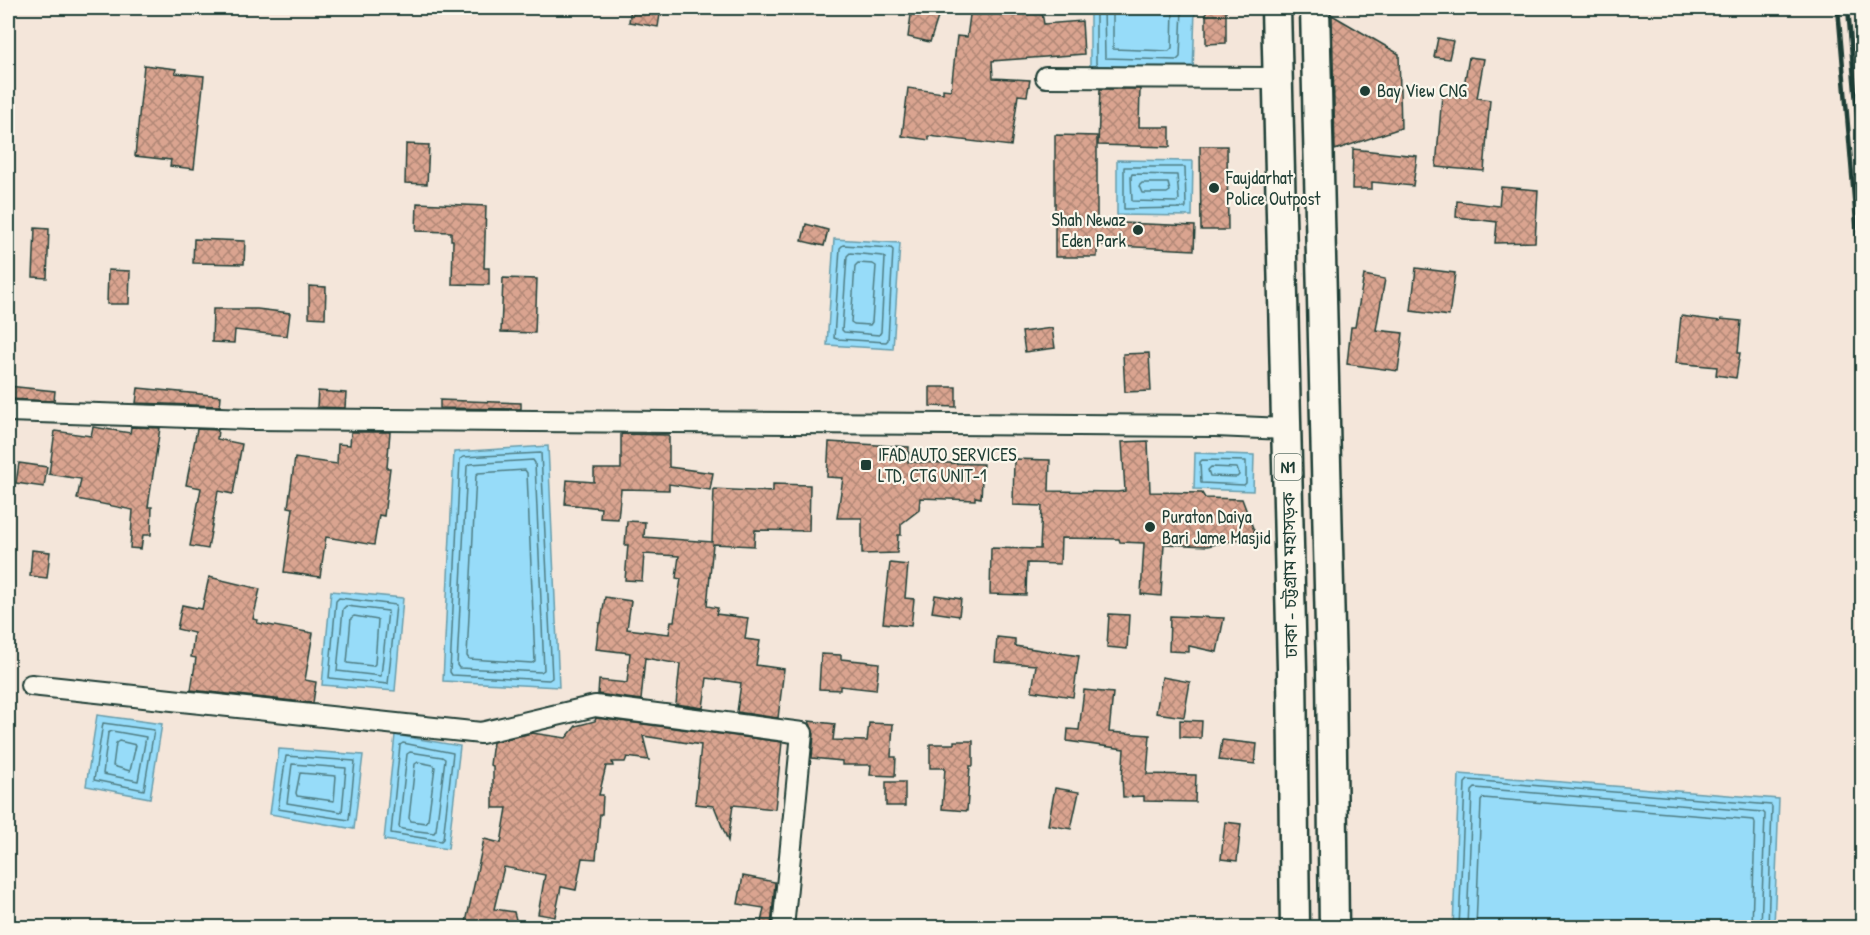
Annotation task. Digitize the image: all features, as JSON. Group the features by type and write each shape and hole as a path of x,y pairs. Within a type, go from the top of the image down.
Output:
{"highway":[{"name":"ঢাকা - চট্টগ্রাম মহাসড়ক","path":"1276,8 1292,669 1295,927"},
{"name":"N1","path":"1315,8 1331,634 1334,927"}],"street":[{"path":"1046,78 1278,78"},
{"path":"8,411 250,419 1203,426 1287,429"},
{"path":"31,685 481,733 595,706 802,733 783,927"}],"water":[{"path":"1090,8 1195,8 1193,74 1090,72"},
{"path":"1117,160 1193,161 1192,216 1117,215"},
{"path":"834,239 900,243 893,349 827,345"},
{"path":"548,446 559,687 443,681 454,452"},
{"path":"1195,453 1254,455 1253,491 1194,489"},
{"path":"331,591 403,598 395,691 322,685"},
{"path":"97,715 162,724 150,798 86,786"},
{"path":"395,735 460,746 448,849 384,840"},
{"path":"279,749 363,755 354,829 270,814"},
{"path":"1459,774 1779,799 1774,927 1453,927"}],"building":[{"path":"631,8 661,8 658,27 629,22"},
{"path":"912,8 941,8 930,42 908,37"},
{"path":"971,8 1041,8 1044,24 1082,21 1084,54 992,61 993,78 1030,80 1027,96 1018,95 1011,146 929,136 929,140 902,136 908,88 943,93 943,89 951,90 957,36 967,37"},
{"path":"1206,8 1226,8 1226,43 1206,44"},
{"name":"Bay View CNG","path":"1332,15 1399,54 1401,128 1335,150"},
{"path":"1438,38 1453,41 1449,59 1434,57"},
{"path":"1469,57 1484,59 1477,98 1490,100 1484,171 1436,167 1442,95 1462,97"},
{"path":"144,65 176,69 175,73 204,76 194,169 170,166 171,160 135,156"},
{"path":"1100,89 1140,89 1139,127 1170,127 1170,147 1098,145"},
{"path":"1055,135 1097,136 1097,222 1195,226 1194,250 1097,245 1097,257 1055,257"},
{"path":"406,144 429,145 427,184 405,183"},
{"name":"Faujdarhat Police Outpost","path":"1200,146 1227,146 1228,230 1201,230"},
{"path":"1353,149 1417,156 1413,186 1372,182 1372,189 1352,189"},
{"path":"1501,187 1538,190 1535,242 1495,243 1497,222 1456,217 1457,201 1499,206"},
{"path":"417,203 486,206 484,268 489,268 489,285 452,284 453,240 451,240 451,232 416,231"},
{"path":"806,224 828,230 824,246 802,241"},
{"path":"35,228 49,229 47,278 33,277"},
{"path":"194,239 245,241 244,264 193,263"},
{"path":"1416,268 1455,273 1449,316 1411,311"},
{"path":"108,270 130,271 129,304 107,304"},
{"path":"1364,275 1385,279 1376,330 1403,333 1398,371 1347,364 1351,327 1355,327"},
{"path":"503,278 537,279 535,333 501,332"},
{"path":"309,286 326,287 325,318 309,317"},
{"path":"213,309 257,309 290,313 287,336 235,330 234,343 212,342"},
{"path":"1681,316 1741,321 1738,353 1740,353 1736,378 1716,375 1717,367 1676,363"},
{"path":"1052,328 1055,348 1025,352 1022,332"},
{"path":"1149,353 1151,391 1125,392 1123,354"},
{"path":"8,386 55,391 54,401 8,399"},
{"path":"930,387 956,387 956,407 930,406"},
{"path":"138,388 221,396 220,406 136,403"},
{"path":"318,391 346,393 345,408 317,407"},
{"path":"440,400 521,403 521,409 440,408"},
{"path":"93,427 130,433 131,427 160,428 148,507 152,507 151,535 143,535 141,549 130,548 133,510 77,499 81,479 49,474 55,431 91,436"},
{"path":"197,429 218,430 217,439 242,444 233,494 218,491 208,549 190,546 201,488 186,485"},
{"path":"351,432 390,432 387,468 390,468 384,516 379,515 374,545 326,537 320,577 284,572 293,508 288,507 295,458 337,464 338,444 350,445"},
{"path":"621,434 669,435 669,467 713,473 710,490 669,484 669,490 621,489 618,519 600,518 601,508 565,504 567,480 594,482 594,469 621,469"},
{"path":"1148,441 1150,492 1202,493 1205,498 1242,499 1256,536 1207,546 1164,544 1161,596 1141,594 1144,543 1120,542 1119,539 1061,538 1060,564 1027,563 1026,595 990,594 991,548 1040,549 1042,506 1013,505 1014,459 1050,460 1049,491 1125,491 1122,442"},
{"path":"829,442 909,447 908,462 983,464 981,498 975,497 975,500 920,498 919,510 901,524 897,553 862,554 862,518 837,518 843,478 827,477"},
{"path":"19,463 47,467 44,487 16,483"},
{"path":"773,484 810,485 809,531 755,530 754,546 713,544 707,606 718,608 716,614 748,618 745,639 760,641 756,665 784,669 778,718 737,712 741,683 707,678 703,708 676,704 680,664 645,658 641,700 598,694 599,680 627,683 630,653 596,649 605,597 631,601 627,629 669,634 671,621 674,621 681,579 676,578 679,556 644,554 642,581 625,580 628,545 625,545 627,521 645,522 644,537 712,542 714,489 773,492"},
{"path":"32,550 50,552 47,578 30,576"},
{"path":"890,563 908,565 905,598 914,599 911,626 883,623"},
{"path":"209,577 260,589 253,619 258,620 257,623 313,633 305,680 316,682 313,703 191,690 196,658 191,657 194,633 177,629 182,605 202,609"},
{"path":"935,595 961,599 959,616 932,612"},
{"path":"1109,614 1129,615 1127,649 1107,647"},
{"path":"1170,616 1224,618 1217,652 1189,646 1189,652 1169,651"},
{"path":"997,637 1015,639 1015,646 1079,656 1073,697 1032,691 1036,665 995,662"},
{"path":"821,654 841,655 841,659 879,663 876,690 840,686 840,690 819,689"},
{"path":"1162,677 1190,682 1184,717 1156,713"},
{"path":"1084,690 1113,693 1109,732 1150,735 1147,774 1196,775 1195,802 1144,801 1144,796 1123,797 1124,749 1067,741 1068,729 1079,730"},
{"path":"596,718 782,742 775,809 733,805 728,841 714,806 695,804 701,745 643,736 649,760 627,757 625,762 612,762 613,766 606,766 599,795 603,795 596,859 582,858 576,890 561,887 555,917 538,914 545,875 504,867 494,909 514,912 518,927 465,927 484,839 501,843 507,808 493,808 493,766 490,765 493,742 532,733 566,738 576,726 595,721"},
{"path":"1180,720 1202,721 1201,738 1180,737"},
{"path":"809,721 835,724 833,740 867,741 869,723 893,724 891,757 896,757 895,776 870,775 871,765 842,765 842,761 812,758 814,734"},
{"path":"1222,740 1257,744 1255,764 1219,760"},
{"path":"954,741 973,741 973,766 970,766 967,811 942,809 945,768 930,768 930,744 954,744"},
{"path":"886,782 905,782 905,806 886,806"},
{"path":"1055,788 1079,792 1071,829 1048,825"},
{"path":"1225,822 1241,824 1237,861 1221,859"},
{"path":"743,876 775,882 771,927 760,927 764,908 738,904"}],"railway":[{"path":"1838,8 1862,293"},
{"path":"1848,8 1862,174"},
{"path":"1862,8 1862,15"}],"place":[{"name":"Bay View CNG","path":"1365,91"},
{"name":"Faujdarhat Police Outpost","path":"1214,188"},
{"name":"Shah Newaz Eden Park","path":"1138,230"},
{"name":"IFAD AUTO SERVICES LTD, CTG UNIT-1","path":"866,465"},
{"name":"Puraton Daiya Bari Jame Masjid","path":"1150,527"}]}
